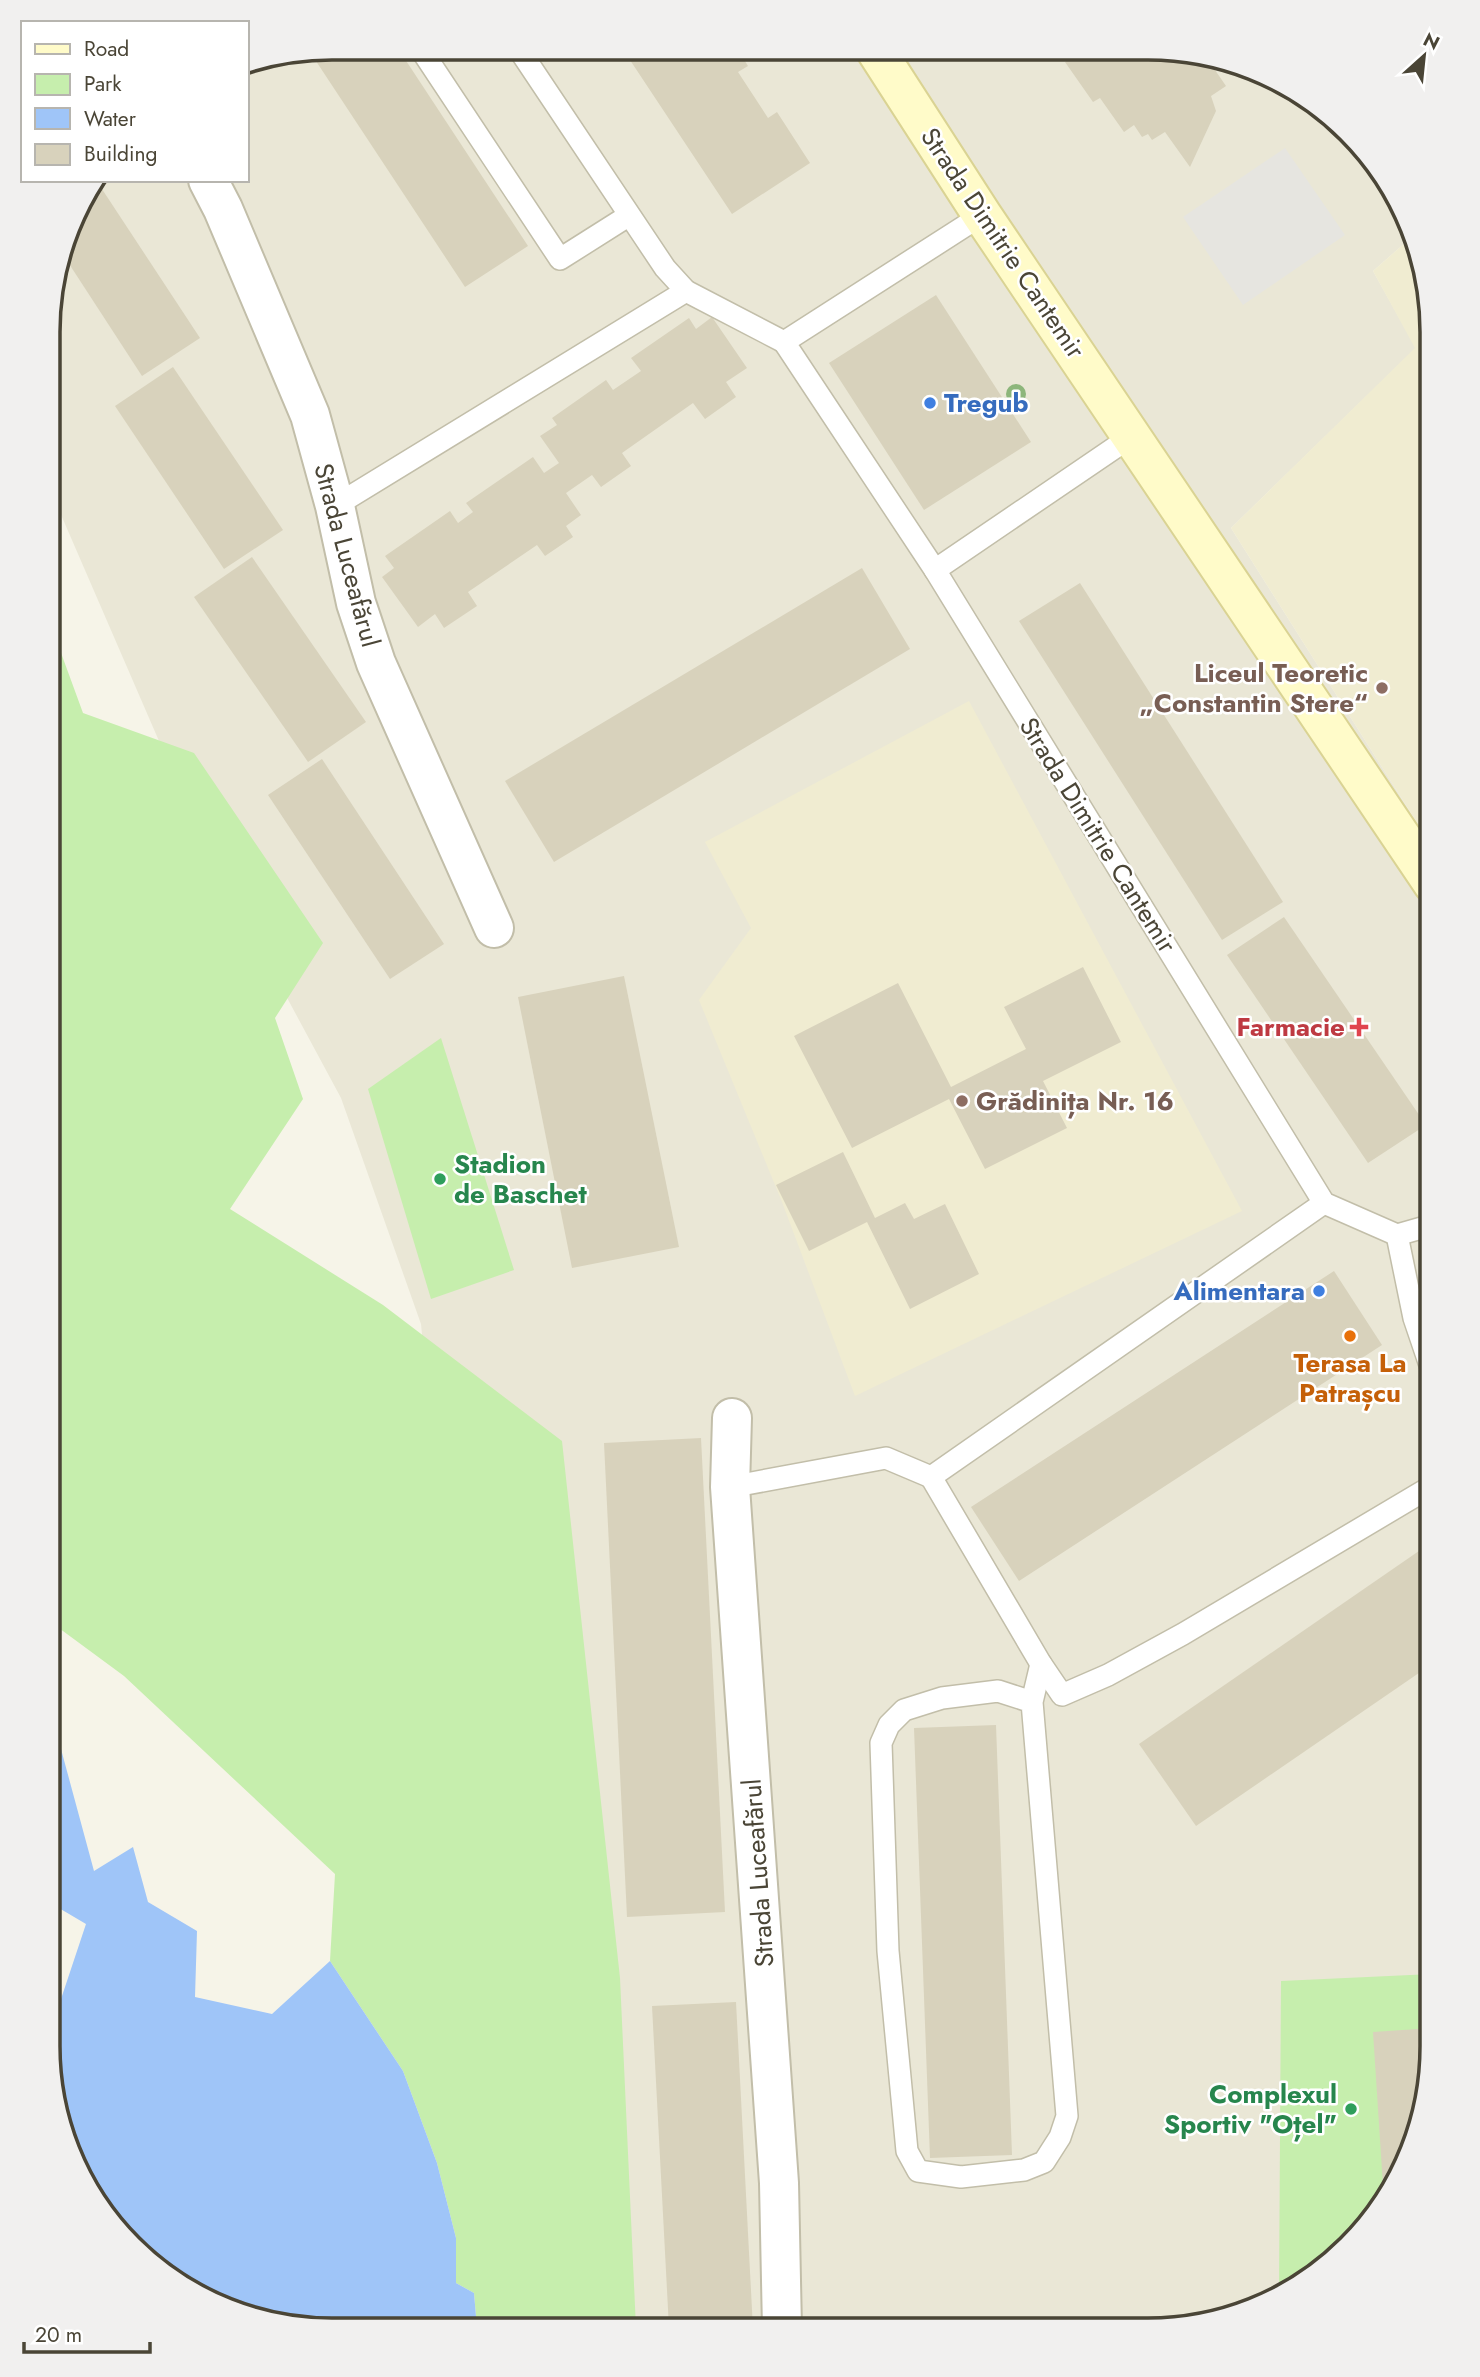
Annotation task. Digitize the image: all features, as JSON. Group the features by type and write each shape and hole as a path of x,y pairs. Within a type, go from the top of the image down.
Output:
{"street":[{"name":"Strada Dimitrie Cantemir","path":"882,60 982,215 1420,865"},
{"name":"Strada Luceafărul","path":"209,182 310,415 335,506 356,603 376,663 494,928"},
{"name":"Strada Luceafărul","path":"732,1419 730,1487 777,2143 782,2318"}],"lane":[{"path":"429,60 560,260 628,216"},
{"path":"526,60 628,216 665,268 686,291 784,342 982,215"},
{"path":"335,506 686,291"},
{"name":"Strada Dimitrie Cantemir","path":"784,342 935,570 1324,1203"},
{"path":"935,570 1132,436"},
{"path":"931,1476 1324,1203 1397,1235 1420,1228"},
{"path":"1397,1235 1420,1336"},
{"path":"730,1487 886,1458 931,1476 1041,1664 1062,1695 1108,1675 1183,1634 1420,1493"},
{"path":"1032,1702 998,1691 942,1698 905,1710 889,1725 881,1743 888,1951 907,2151 918,2171 961,2177 1024,2170 1044,2162 1060,2137 1067,2116 1032,1702 1041,1664"}],"shaded area":[{"path":"314,60 1166,60 1236,74 1300,105 1341,139 1375,180 1405,243 1373,271 1416,348 1231,528 1420,827 1420,2063 1406,2133 1375,2197 1341,2238 1300,2272 1236,2303 1166,2317 519,2318 421,1324 341,1098 201,838 60,512 60,314 74,244 104,182 248,182 248,73"},
{"path":"1285,148 1345,235 1243,305 1183,217"},
{"name":"Liceul Teoretic „Constantin Stere“","path":"1405,243 1420,314 1420,827 1231,528 1415,348 1373,271"},
{"name":"Grădinița Nr. 16","path":"969,701 1242,1211 855,1396 782,1202 699,1000 751,928 705,842"}],"green space":[{"path":"60,650 83,713 194,753 323,943 275,1018 303,1099 230,1209 383,1305 562,1441 620,1978 636,2318 476,2318 474,2293 456,2283 456,2238 437,2163 403,2071 330,1961 335,1874 124,1676 60,1629"},
{"name":"Stadion de Baschet","path":"441,1038 514,1270 431,1299 368,1089"},
{"name":"Complexul Sportiv \"Oțel\"","path":"1420,1975 1420,2063 1406,2133 1375,2197 1353,2225 1328,2250 1300,2272 1279,2284 1281,1981"}],"water":[{"path":"60,1745 94,1871 133,1847 148,1902 197,1931 195,1997 272,2014 330,1961 403,2071 437,2163 456,2238 456,2283 474,2293 476,2318 332,2318 261,2308 228,2297 180,2272 139,2238 105,2197 88,2166 74,2133 62,2081 60,2002 86,1924 60,1909"}],"building":[{"path":"315,60 406,60 528,246 465,287"},
{"path":"630,60 744,60 748,66 738,72 768,118 777,112 810,163 732,214"},
{"path":"1166,60 1217,69 1215,70 1226,86 1211,96 1216,111 1190,167 1165,132 1152,140 1148,134 1142,137 1134,125 1124,132 1100,98 1093,102 1065,62"},
{"path":"101,187 200,338 142,376 69,263 80,228"},
{"name":"Tregub","path":"936,295 1031,442 924,510 829,363"},
{"path":"712,317 747,368 726,382 736,397 705,419 693,403 622,453 631,466 601,487 592,475 566,493 581,515 566,526 573,537 545,556 537,545 468,592 477,606 444,628 435,614 418,627 382,577 394,568 385,556 450,511 458,523 473,512 466,503 533,457 544,473 559,463 540,436 557,425 552,418 606,380 613,390 641,371 631,358 689,318 696,329"},
{"path":"173,367 283,530 224,569 115,406"},
{"path":"252,557 366,722 308,762 194,597"},
{"path":"862,568 910,649 554,862 505,781"},
{"path":"1080,583 1283,902 1222,940 1019,621"},
{"path":"322,759 444,944 390,979 268,795"},
{"path":"1284,917 1420,1116 1420,1129 1368,1163 1227,955"},
{"path":"1083,967 1121,1042 1043,1081 1067,1128 985,1169 949,1099 852,1148 794,1036 898,983 951,1087 1026,1049 1004,1007"},
{"path":"624,976 679,1247 572,1268 518,997"},
{"path":"843,1152 875,1218 905,1203 914,1219 945,1204 979,1274 910,1309 867,1222 809,1251 776,1185"},
{"path":"1334,1271 1382,1345 1019,1581 971,1507"},
{"path":"701,1438 725,1912 627,1917 604,1443"},
{"path":"1420,1550 1420,1672 1196,1826 1139,1744"},
{"path":"996,1725 1012,2155 930,2158 914,1728"},
{"path":"736,2002 752,2318 668,2318 652,2006"},
{"path":"1420,2029 1420,2063 1411,2116 1400,2149 1383,2183 1373,2032"}],"place":[{"name":"Tregub","path":"930,403"},
{"name":"Liceul Teoretic „Constantin Stere“","path":"1382,688"},
{"name":"Farmacie","path":"1359,1027"},
{"name":"Grădinița Nr. 16","path":"962,1101"},
{"name":"Stadion de Baschet","path":"440,1179"},
{"name":"Alimentara","path":"1319,1291"},
{"name":"Terasa La Patrașcu","path":"1350,1336"},
{"name":"Complexul Sportiv \"Oțel\"","path":"1351,2109"}]}
